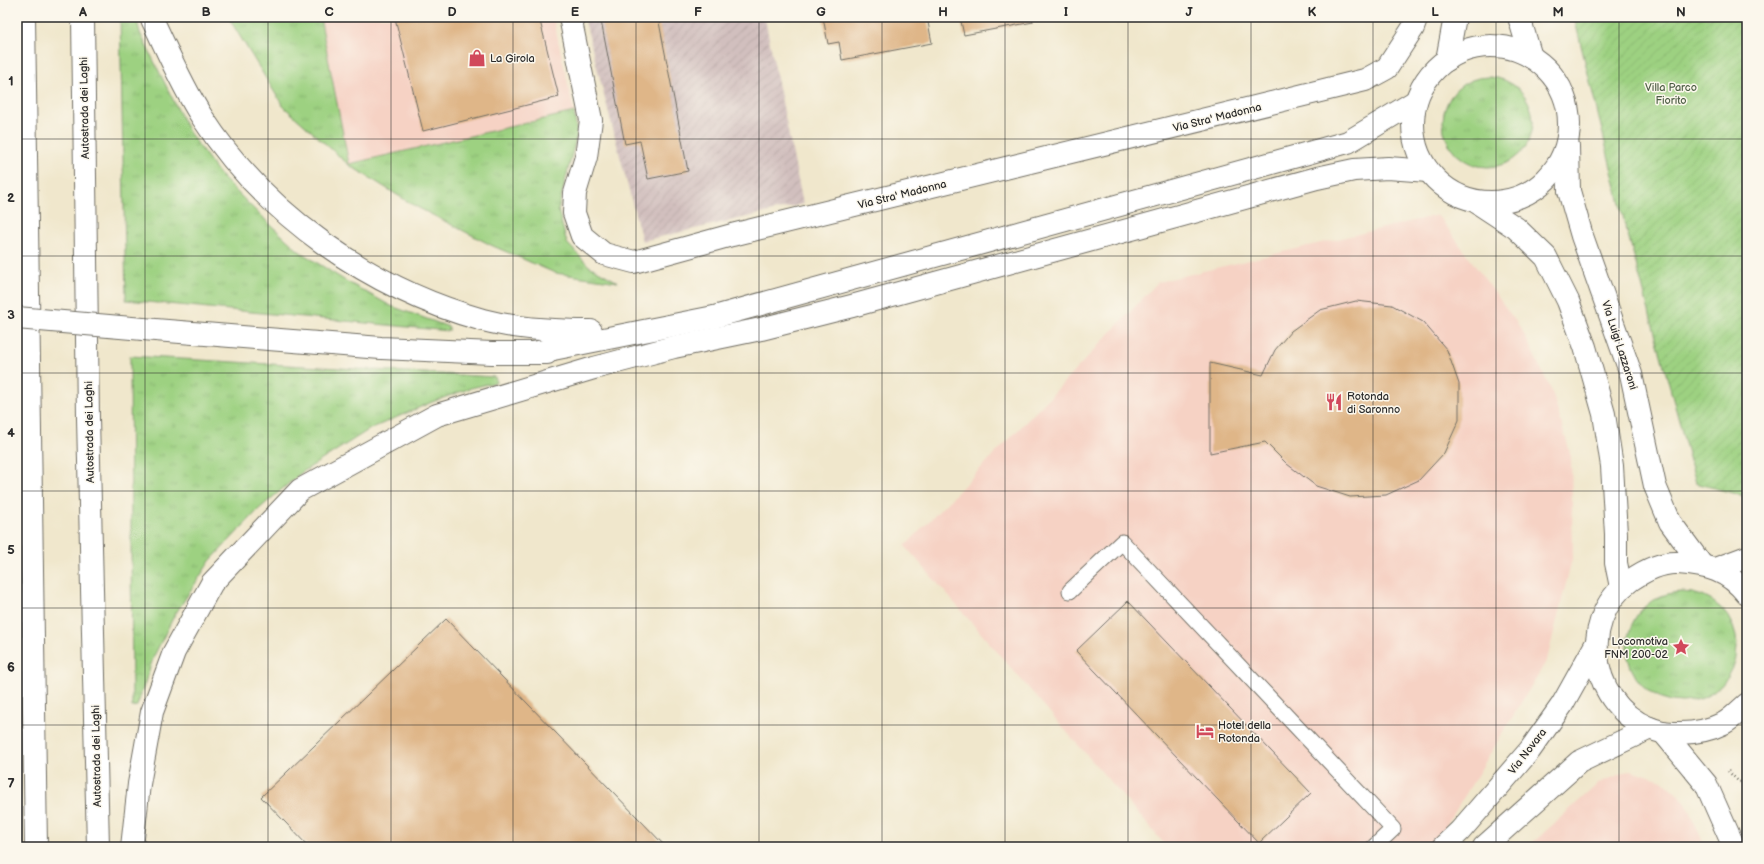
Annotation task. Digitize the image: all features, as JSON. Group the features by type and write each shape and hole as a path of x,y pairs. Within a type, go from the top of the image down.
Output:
{"main road":[{"path":"24,17 36,847"},
{"name":"Autostrada dei Laghi","path":"83,17 88,418 98,847"},
{"path":"152,17 202,117 247,176 301,227 338,254 387,282 441,306 484,320 550,331 600,332 664,326"},
{"name":"Via Stra' Madonna","path":"570,17 591,120 586,157 574,193 574,213 582,236 604,254 634,262 732,235 1365,80 1387,68 1413,28 1417,17"},
{"path":"1447,60 1455,17"},
{"path":"1518,17 1531,57"},
{"path":"1475,201 1500,202 1524,196 1544,182 1560,163 1568,139 1569,115 1562,92 1550,72 1531,57 1510,48 1488,46 1466,50 1447,60 1428,78 1416,101 1412,125 1416,149 1428,171 1441,185 1457,195 1475,201 1516,228 1546,258 1568,301 1585,347 1604,414 1612,466 1616,562 1621,587"},
{"path":"533,352 714,317 1348,142 1416,101"},
{"name":"Via Luigi Lazzaroni","path":"1568,139 1569,191 1582,236 1631,374 1656,486 1670,522 1708,566"},
{"path":"132,847 139,784 152,712 174,652 212,583 300,490 437,415 594,368 674,347 761,329 852,306 1317,178 1361,170 1388,168 1428,171"},
{"path":"17,340 27,272"},
{"path":"17,318 381,348 492,353 607,353 674,347"},
{"path":"1734,847 1706,784 1657,730 1627,715 1609,695 1598,670 1596,644 1599,623 1608,604 1621,587 1645,570 1672,563 1708,566 1747,557"},
{"path":"1708,566 1740,585 1747,594"},
{"name":"Via Novara","path":"1443,847 1460,831 1530,750 1562,705 1596,644"},
{"path":"1484,847 1579,762 1657,730 1694,733 1724,723 1747,704"}],"lane":[{"path":"1070,591 1122,542 1393,828 1374,847"}],"shaded area":[{"path":"320,17 553,17 574,112 349,165"},
{"path":"584,17 776,17 765,19 803,204 642,241"},
{"path":"1438,215 1522,330 1552,392 1571,456 1573,555 1547,660 1436,843 1430,847 1167,847 905,546 1052,395 1158,282"},
{"path":"1631,770 1662,780 1685,801 1705,847 1528,847 1599,783"}],"green space":[{"path":"120,17 136,17 140,33 189,132 221,176 261,216 299,251 344,280 391,306 449,327 449,331 126,300"},
{"path":"228,17 320,17 349,164 574,112 577,134 558,210 567,243 589,266 618,282 555,273 493,246 415,206 349,165 283,106"},
{"name":"Villa Parco Fiorito","path":"1574,17 1747,17 1747,497 1696,483 1624,220"},
{"path":"1488,77 1505,80 1520,90 1530,105 1533,122 1530,139 1520,154 1505,164 1488,167 1471,164 1456,154 1446,139 1443,122 1446,105 1456,90 1471,80"},
{"path":"130,356 495,377 497,382 471,388 432,402 370,429 301,473 259,509 210,561 174,616 154,656 137,706 132,707"},
{"path":"1682,592 1703,596 1713,601 1721,608 1728,616 1733,626 1737,647 1733,668 1728,678 1721,686 1713,693 1703,698 1682,702 1661,698 1651,693 1643,686 1636,678 1631,668 1627,647 1631,626 1636,616 1643,608 1651,601 1661,596"}],"building":[{"name":"La Girola","path":"539,17 559,97 423,131 395,18"},
{"path":"615,17 658,17 688,171 648,179 640,141 625,144 601,21 615,19"},
{"path":"823,17 927,17 932,43 842,60 839,42 828,44"},
{"path":"960,17 1032,17 1033,22 964,35"},
{"name":"Rotonda di Saronno","path":"1356,301 1392,305 1423,322 1447,350 1459,384 1459,420 1444,453 1419,480 1386,495 1350,497 1316,486 1287,464 1265,442 1210,453 1210,363 1263,375 1275,350 1291,331 1320,310"},
{"path":"1128,601 1311,793 1259,843 1076,651"},
{"path":"446,619 666,847 309,847 261,797"}],"place":[{"name":"La Girola","path":"477,58"},
{"name":"Rotonda di Saronno","path":"1334,402"},
{"name":"Locomotiva FNM 200-02","path":"1681,647"},
{"name":"Hotel della Rotonda","path":"1205,731"}]}
